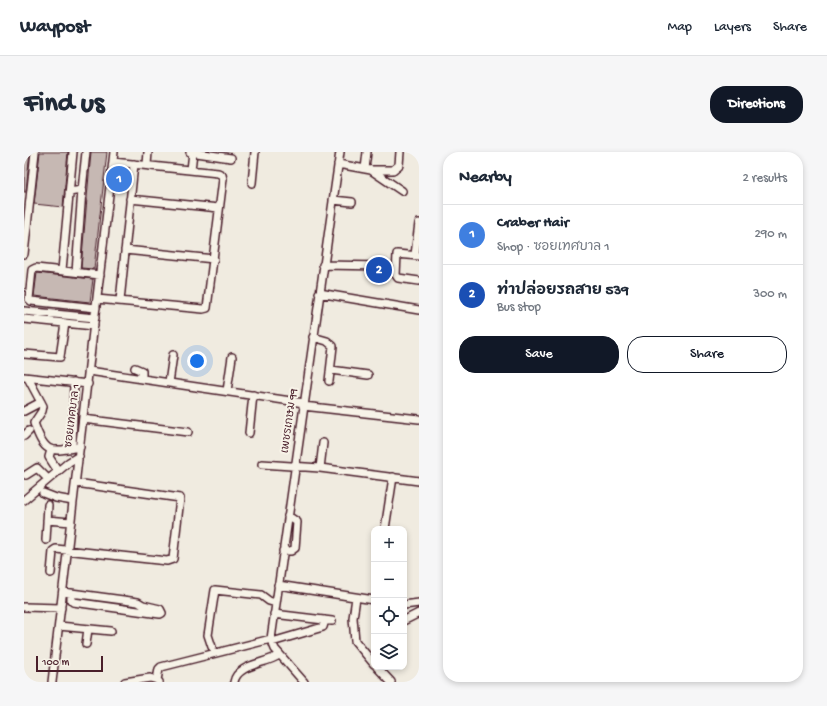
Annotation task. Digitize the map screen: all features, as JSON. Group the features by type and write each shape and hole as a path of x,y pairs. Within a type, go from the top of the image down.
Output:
{"street":[{"path":"24,254 35,152"},
{"path":"62,270 73,152"},
{"path":"76,272 86,152"},
{"name":"ซอยเทศบาล 1","path":"52,682 114,152"},
{"path":"147,165 148,152"},
{"path":"191,170 192,152 231,158"},
{"path":"252,183 255,152"},
{"name":"เพชรเกษม 99","path":"272,640 278,585 340,152"},
{"path":"367,152 368,170"},
{"path":"338,164 368,170 393,170 398,165 400,152"},
{"path":"97,299 203,309 207,308 214,259 222,175 191,170 113,162"},
{"path":"120,301 134,164"},
{"path":"368,170 402,191"},
{"path":"69,192 82,190"},
{"path":"130,200 219,208"},
{"path":"333,200 352,202"},
{"path":"419,223 417,255 397,254 396,277 419,281"},
{"path":"125,250 214,259"},
{"path":"323,265 383,266"},
{"path":"96,308 32,301 29,299 32,270 34,268 62,270 100,275"},
{"path":"319,293 419,310"},
{"path":"24,311 94,322"},
{"path":"24,319 65,323 94,322"},
{"path":"24,354 60,357 65,323"},
{"path":"313,337 327,341 333,346 329,381"},
{"path":"169,382 173,355"},
{"path":"227,391 232,357"},
{"path":"135,368 142,371 142,379"},
{"path":"331,370 368,375"},
{"path":"89,371 169,382 304,404 419,419"},
{"path":"26,378 88,384"},
{"path":"26,378 41,402 42,411 34,423 42,441 51,450 62,451 80,447"},
{"path":"72,448 74,382"},
{"path":"248,433 253,395"},
{"path":"24,412 41,402"},
{"path":"83,419 188,432"},
{"path":"320,468 323,443"},
{"path":"51,450 50,457 58,471"},
{"path":"24,500 58,471 79,456"},
{"path":"262,464 295,468 320,468 419,481"},
{"path":"26,475 37,468 48,479"},
{"path":"385,526 392,477"},
{"path":"51,573 54,550 68,549 170,561 173,559 181,503 181,500 178,497 76,483"},
{"path":"43,493 56,498 73,501"},
{"path":"46,540 48,504"},
{"path":"283,551 291,551 295,548 297,522 288,516"},
{"path":"47,520 71,522"},
{"path":"278,585 371,600"},
{"path":"212,647 208,634 215,590 261,595 269,601 276,602"},
{"path":"63,592 71,593 138,602 143,606 160,609 162,613 160,614 73,602 71,600 71,593"},
{"path":"356,598 353,618 355,641 371,660"},
{"path":"407,605 419,603"},
{"path":"24,607 61,608"},
{"path":"407,619 419,613"},
{"path":"125,682 148,680 158,681 159,669 161,667 323,627 329,621 274,614"},
{"path":"59,626 111,631"},
{"path":"86,644 88,629"},
{"path":"272,640 279,655 304,682"},
{"path":"234,682 236,676 241,672 279,655"},
{"path":"380,670 391,682"}],"building":[{"path":"24,152 30,152 26,192 24,192"},
{"path":"40,152 68,152 63,207 34,204"},
{"path":"91,152 107,152 94,269 81,268"},
{"path":"37,273 93,279 90,302 34,296"}],"place":[{"name":"Craber Hair","path":"119,179"},
{"name":"ท่าปล่อยรถสาย 539","path":"379,270"}]}
